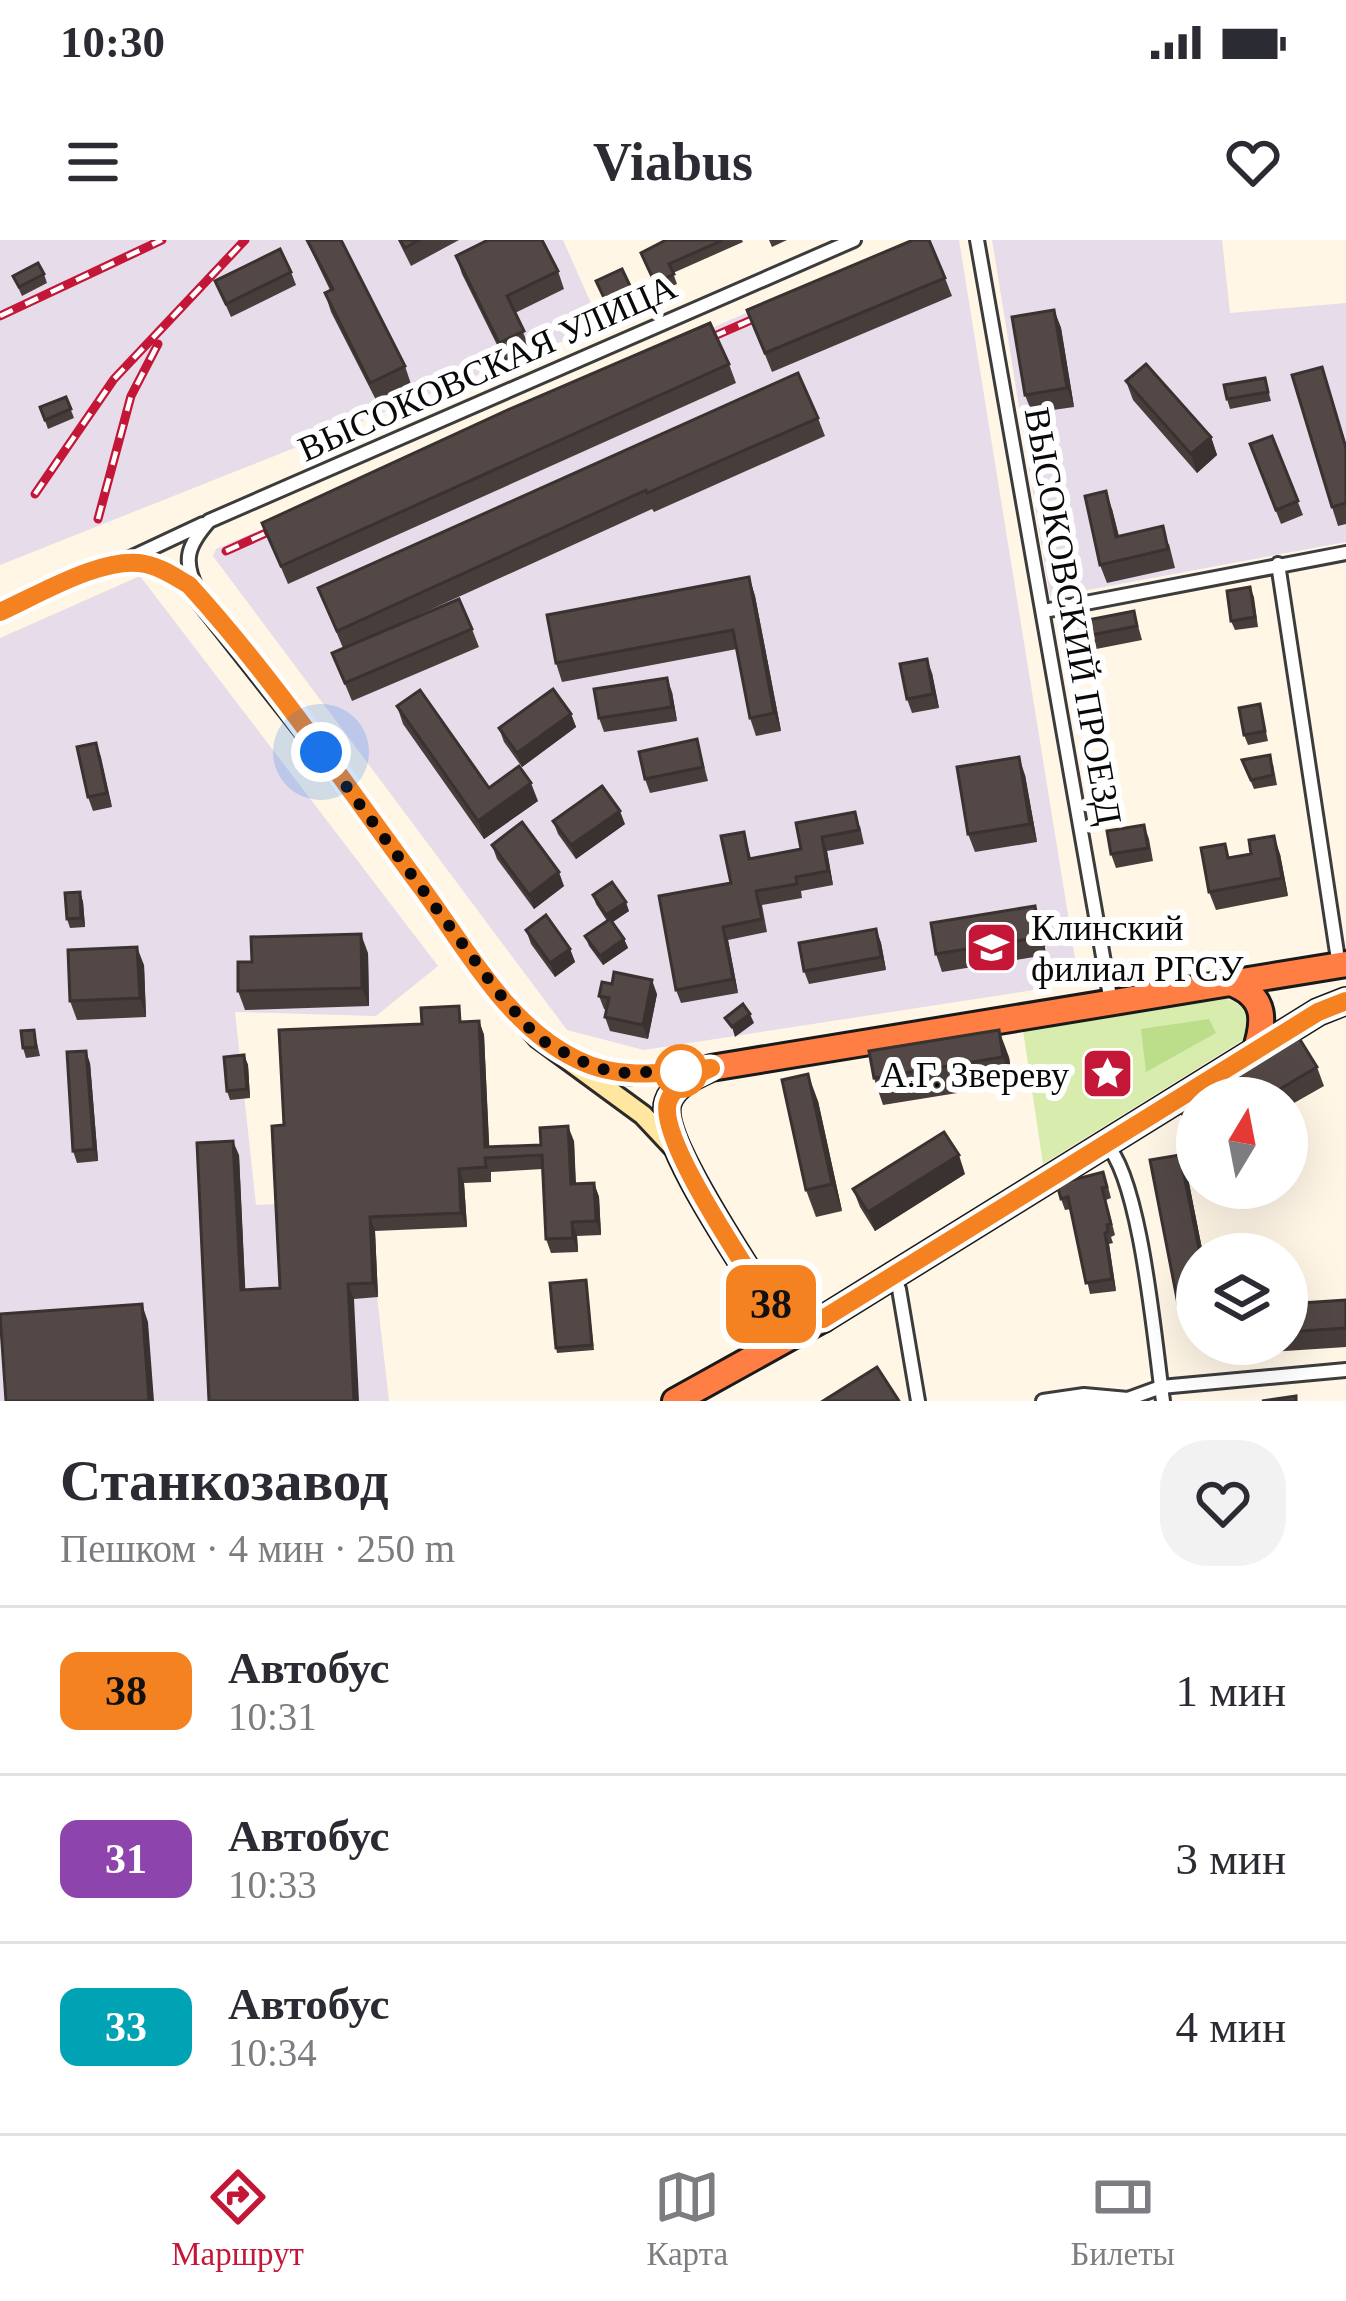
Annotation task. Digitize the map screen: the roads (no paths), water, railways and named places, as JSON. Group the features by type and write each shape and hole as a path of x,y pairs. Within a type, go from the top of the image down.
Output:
{"highway":[{"path":"823,1319 786,1316 766,1300 679,1155 668,1124 668,1101 683,1082 711,1068 1342,965"},
{"path":"1231,983 1253,994 1261,1006 1262,1033 1254,1055"},
{"path":"675,1401 823,1319 1318,1012 1346,1001"},
{"path":"757,1355 768,1332 766,1300"}],"street":[{"name":"ВЫСОКОВСКАЯ УЛИЦА","path":"122,562 854,240"},
{"name":"ВЫСОКОВСКИЙ ПРОЕЗД","path":"977,240 1111,1002"},
{"path":"203,601 188,572 187,555 191,542 209,521"},
{"path":"1044,610 1346,553"},
{"path":"0,612 122,562 162,569 189,585 335,771 498,992 538,1038 644,1115 679,1155"},
{"path":"1278,564 1342,965"},
{"path":"538,1038 614,1073 711,1068"},
{"path":"1104,1143 1115,1153 1124,1175 1162,1394"},
{"path":"892,1276 919,1401"},
{"path":"1043,1401 1084,1395 1128,1399 1346,1370"}],"railway":[{"path":"0,316 162,240"},
{"path":"35,494 114,379 245,240"},
{"path":"687,348 781,307"},
{"path":"98,519 131,396 158,344"},
{"path":"226,551 297,519"}],"place":[{"name":"Клинский филиал РГСУ","path":"992,948"},
{"name":"А.Г. Звереву","path":"1108,1074"}]}
